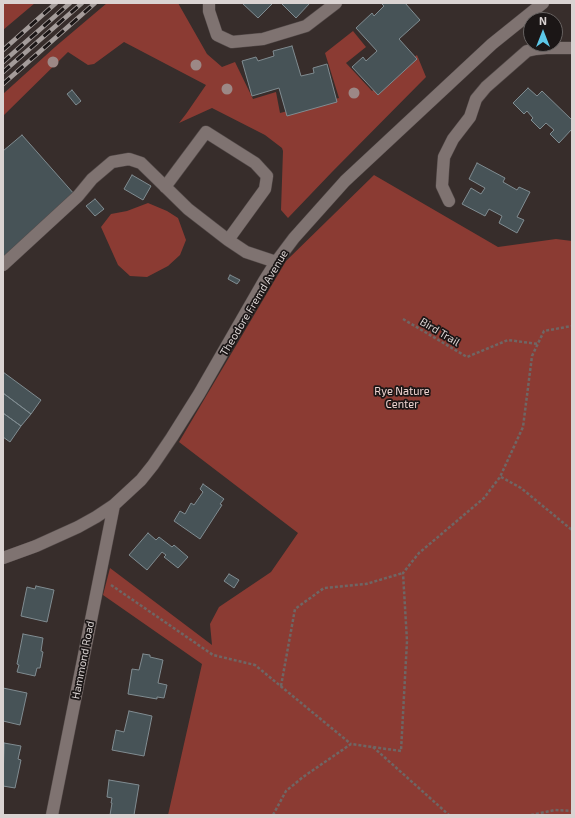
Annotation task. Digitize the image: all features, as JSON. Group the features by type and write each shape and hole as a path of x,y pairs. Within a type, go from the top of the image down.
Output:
{"street":[{"path":"209,7 217,35 232,42 263,39 306,26 336,3"},
{"name":"Theodore Fremd Avenue","path":"3,558 36,546 72,530 96,517 114,505 141,480 172,437 199,394 276,262 294,238 345,181 492,44 543,3"},
{"path":"449,201 442,186 444,157 453,139 470,117 476,99 486,87 527,51 546,48 572,48"},
{"path":"165,187 206,132 255,163 267,176 265,189 228,240"},
{"path":"3,266 78,196 92,179 112,162 129,159 141,163 188,209 228,240 246,252 276,262"},
{"name":"Hammond Road","path":"52,815 114,505"}],"path":[{"name":"Bird Trail","path":"403,319 467,357 508,340 538,344"},
{"path":"281,686 295,609 324,588 366,584 403,573 419,553 484,498 500,477 523,427 532,356 544,331 572,326"},
{"path":"500,477 521,488 572,530"},
{"path":"99,577 213,655 255,665 351,744 401,751 407,641 403,573"},
{"path":"274,815 286,791 302,777 351,744"},
{"path":"373,747 449,815"},
{"path":"531,815 555,810 572,811"}],"green space":[{"path":"3,3 35,3 3,30"},
{"path":"107,3 178,3 207,54 222,67 235,62 253,99 276,92 280,113 339,98 325,53 353,31 366,47 346,63 372,91 417,55 426,77 288,218 281,210 282,148 265,135 212,108 179,123 206,85 124,42 94,64 88,65 68,52 3,116 3,94"},
{"name":"Rye Nature Center","path":"374,175 498,247 556,239 572,241 572,815 168,815 202,664 103,595 110,568 212,645 210,624 219,607 271,572 298,533 179,442 286,261"},
{"path":"148,203 167,211 178,218 186,240 180,255 168,266 147,277 130,276 118,265 101,227 111,214 127,211"}],"building":[{"path":"242,3 273,3 258,18"},
{"path":"281,3 310,3 296,18"},
{"path":"405,3 420,20 399,39 417,59 378,95 352,67 363,57 366,61 377,51 356,28 372,13 374,16 384,6 382,4"},
{"path":"292,46 301,76 314,73 313,68 327,64 337,102 287,116 279,88 252,96 242,61 256,57 258,61 274,56 273,51"},
{"path":"528,88 537,96 542,91 572,120 572,129 559,143 550,134 554,130 546,123 540,129 531,120 533,118 527,111 524,114 513,103"},
{"path":"72,90 81,101 76,105 67,94"},
{"path":"22,135 75,195 3,258 3,151"},
{"path":"477,163 505,178 503,182 517,190 519,187 530,192 517,217 524,220 517,233 499,223 502,216 489,209 485,216 462,204 471,188 481,194 485,188 469,179"},
{"path":"132,175 151,186 143,200 124,189"},
{"path":"95,199 104,209 95,216 86,206"},
{"path":"230,275 240,280 237,284 228,279"},
{"path":"3,372 41,400 31,414 3,393"},
{"path":"3,393 31,414 21,426 3,413"},
{"path":"3,413 21,426 10,442 3,437"},
{"path":"203,484 224,499 220,504 222,505 200,539 174,521 180,511 185,514 191,503 194,505 203,492 200,489"},
{"path":"148,533 156,540 159,537 172,547 174,545 188,557 178,568 164,557 166,555 162,552 147,570 129,555"},
{"path":"229,574 239,580 234,588 224,581"},
{"path":"36,586 54,590 47,622 21,616 27,587 35,589"},
{"path":"23,634 43,638 41,651 43,652 40,668 37,668 35,676 17,672 19,665 17,664"},
{"path":"143,654 163,660 158,683 167,685 164,698 157,697 157,699 128,694 132,669 139,670"},
{"path":"3,688 27,693 20,725 3,721"},
{"path":"129,711 152,716 144,756 112,750 116,730 124,732"},
{"path":"4,743 21,746 18,759 21,760 15,788 3,786"},
{"path":"109,780 139,785 134,815 110,815 112,798 107,797"}],"railway":[{"path":"3,50 56,3"},
{"path":"3,62 70,3"},
{"path":"3,72 82,3"},
{"path":"3,84 95,3"}]}
